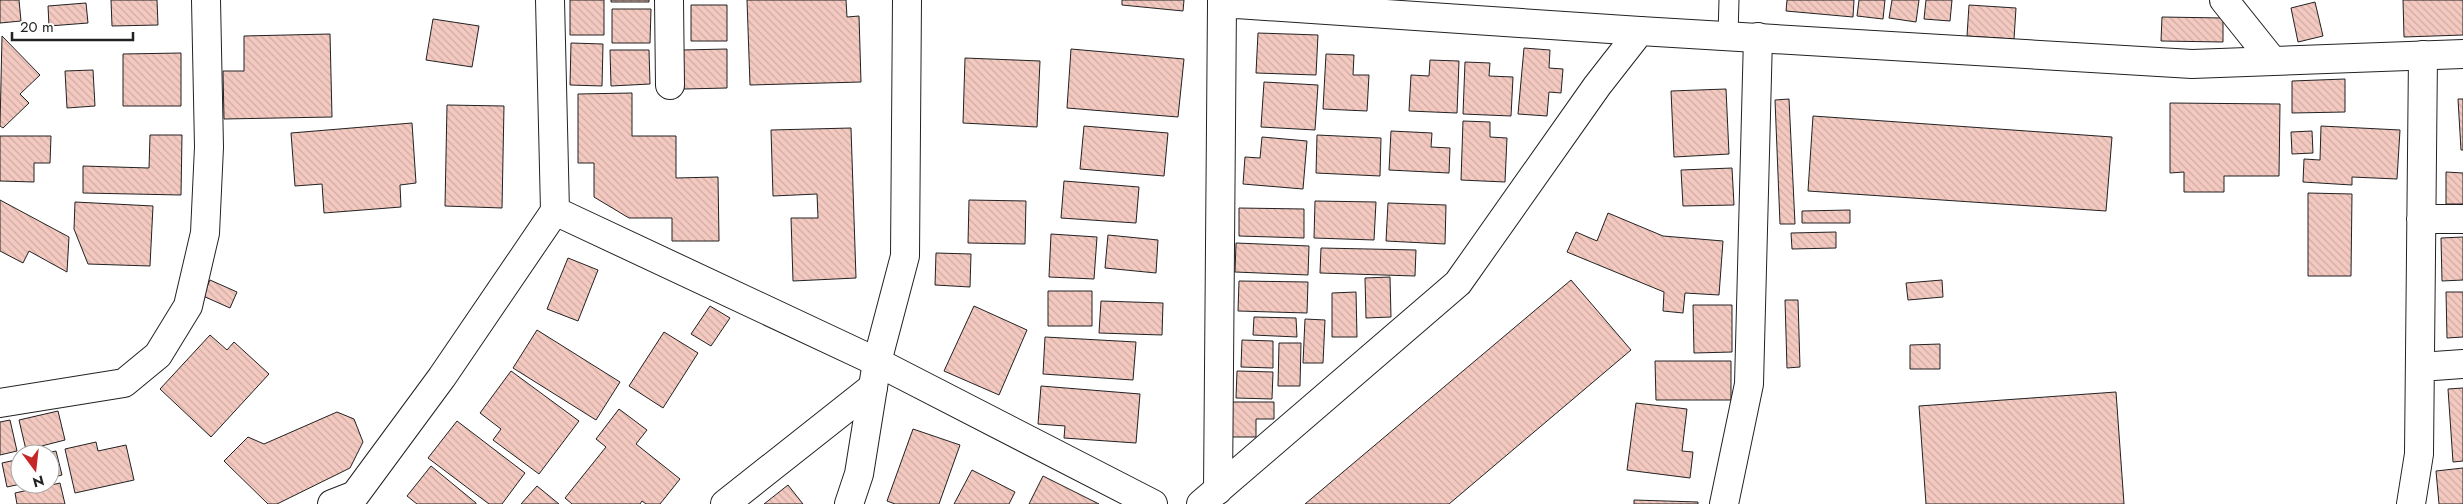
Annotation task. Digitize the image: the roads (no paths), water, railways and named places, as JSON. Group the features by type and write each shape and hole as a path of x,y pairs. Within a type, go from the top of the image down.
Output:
{"street":[{"path":"0,403 124,383 158,355 188,306 205,233 209,147 206,0"},
{"path":"332,504 355,495 442,377 555,211 550,0"},
{"path":"669,0 670,84"},
{"path":"849,504 859,474 875,374 905,256 907,0"},
{"path":"2224,0 2272,60"},
{"path":"1209,497 1222,1 1640,30 2192,64 2463,54"},
{"path":"1209,497 1458,283 1597,86 1640,30"},
{"path":"1724,504 1749,384 1758,37"},
{"path":"2410,504 2418,454 2423,56"},
{"path":"555,211 875,374 1153,504"},
{"path":"2421,220 2463,219"},
{"path":"2420,368 2463,364"},
{"path":"725,504 875,374"}],"lane":[{"path":"1728,35 1729,0"}]}
